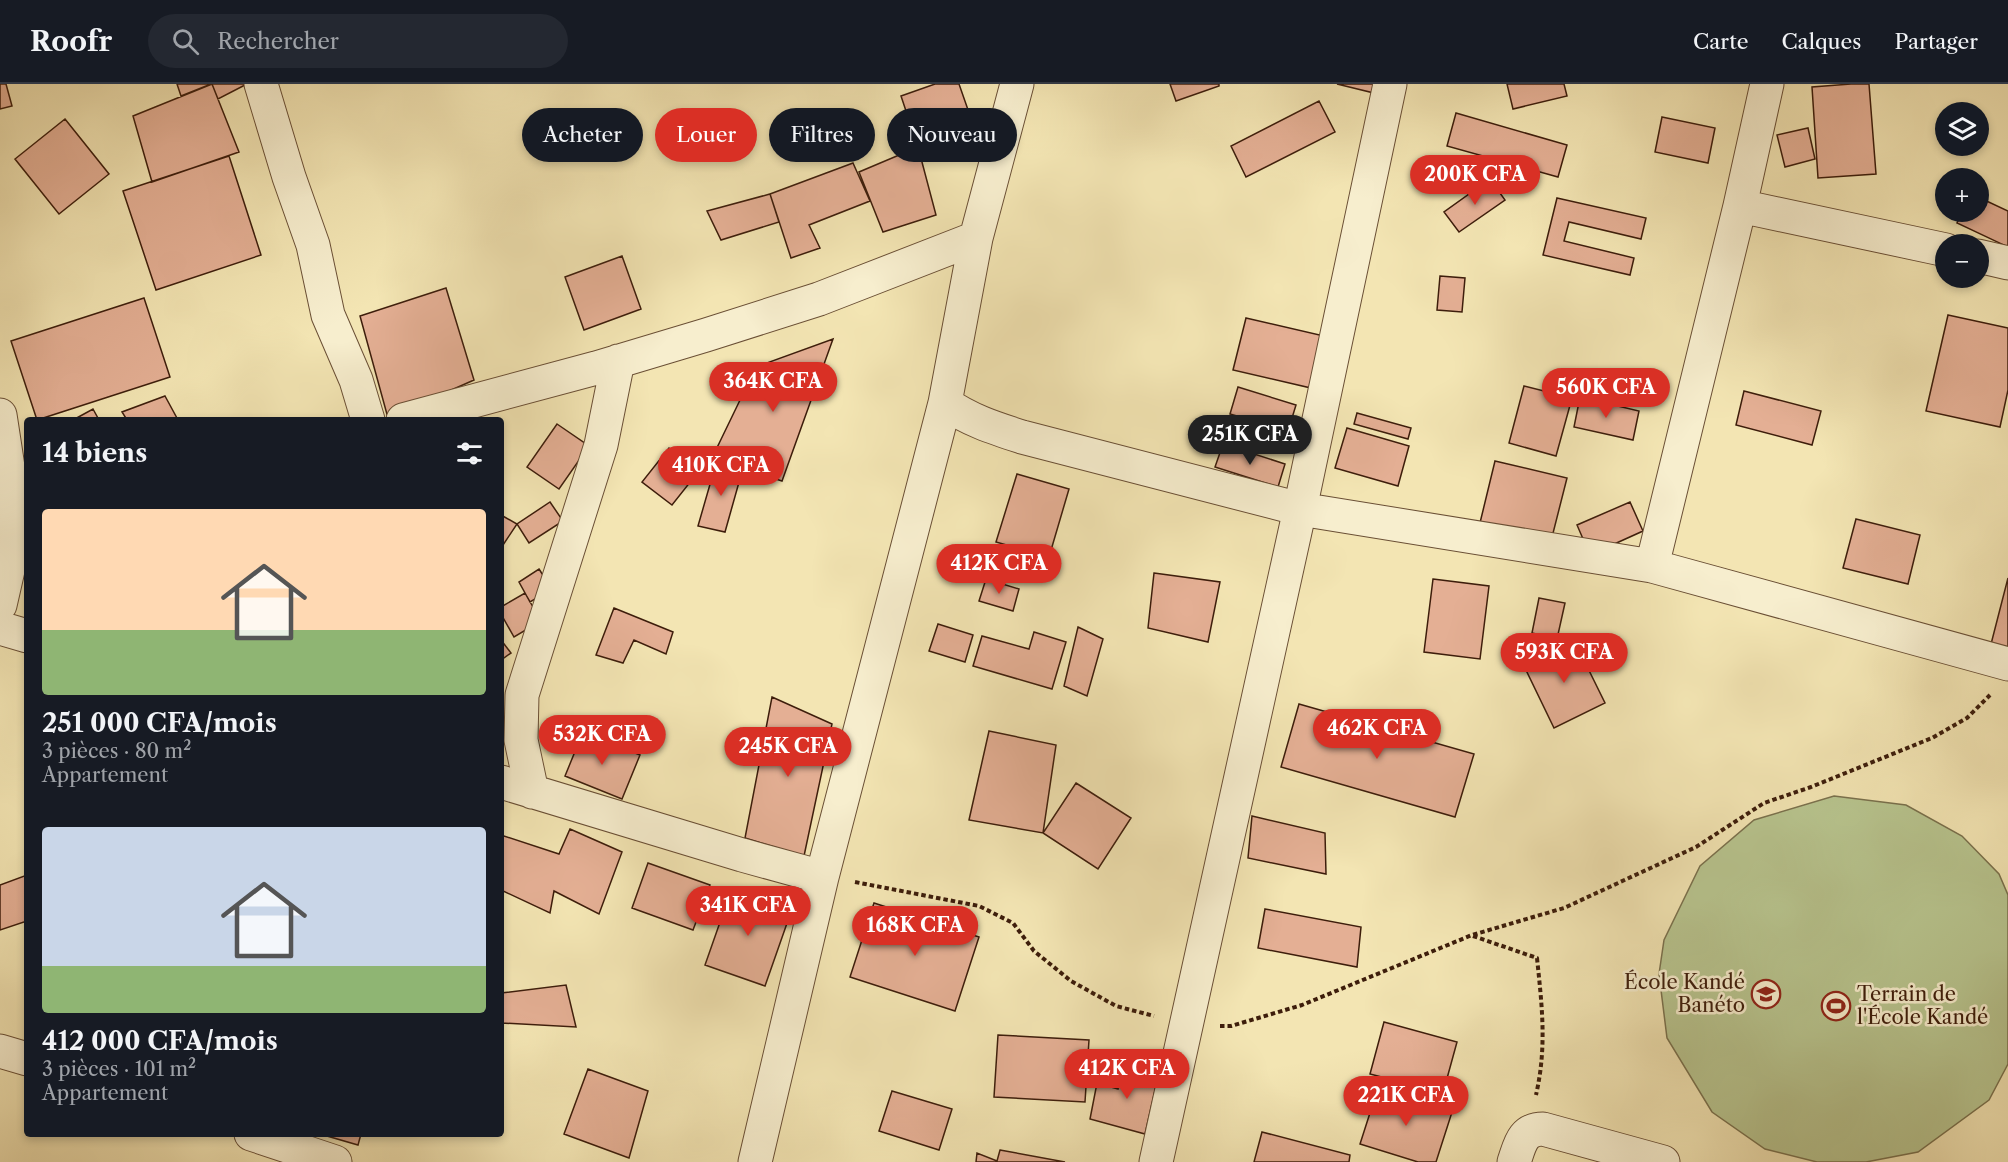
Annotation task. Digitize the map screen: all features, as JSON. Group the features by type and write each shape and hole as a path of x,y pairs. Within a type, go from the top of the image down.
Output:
{"street":[{"path":"261,84 289,177 313,245 328,315 356,380 367,417"},
{"path":"755,1162 822,877 945,403 976,238 1017,84"},
{"path":"1156,1162 1300,508 1390,84"},
{"path":"1652,566 1740,206 1767,84"},
{"path":"1740,206 1935,247"},
{"path":"414,417 618,361 819,299 976,238"},
{"path":"1989,259 2008,263"},
{"path":"532,792 521,740 522,695 601,445 618,361"},
{"path":"945,403 981,424 1022,437 1300,508 1652,566 2008,664"},
{"path":"0,415 22,518 0,605"},
{"path":"0,628 24,635"},
{"path":"504,783 741,855 822,877"},
{"path":"0,1051 24,1058"},
{"path":"1514,1162 1522,1140 1528,1132 1543,1129 1663,1162"},
{"path":"260,1137 335,1162"}],"path":[{"path":"822,877 980,906 1013,923 1034,951 1071,981 1116,1006 1186,1024 1231,1026 1302,1005 1473,935 1564,908 1696,847 1764,803 1811,787 1932,738 1967,718 1992,694"},
{"path":"1473,935 1537,958 1544,1024 1543,1068 1528,1132"}],"green space":[{"name":"Terrain de l'École Kandé","path":"1834,796 1906,805 1962,836 1999,874 2008,895 2008,1064 1989,1100 1918,1152 1866,1162 1817,1162 1765,1149 1712,1112 1667,1038 1659,974 1664,940 1700,866 1754,820"}],"building":[{"path":"0,84 6,84 12,106 0,109"},
{"path":"177,84 211,84 181,96"},
{"path":"212,84 239,152 152,182 133,116"},
{"path":"212,84 244,84 245,85 218,99"},
{"path":"935,84 959,84 967,108 905,108 901,96"},
{"path":"1170,84 1219,84 1219,86 1176,101"},
{"path":"1337,84 1377,84 1374,93"},
{"path":"1507,84 1564,84 1567,96 1513,109"},
{"path":"1869,84 1876,174 1818,178 1812,87"},
{"path":"1319,101 1335,132 1246,177 1231,146"},
{"path":"1456,113 1567,145 1558,177 1447,146"},
{"path":"1662,117 1715,128 1708,163 1655,152"},
{"path":"65,119 109,174 59,214 15,159"},
{"path":"1808,128 1815,159 1785,167 1777,135"},
{"path":"229,156 261,255 156,290 123,191"},
{"path":"887,160 887,162 922,162 936,215 883,232 859,172"},
{"path":"853,163 870,201 809,225 820,248 791,258 770,194"},
{"path":"1490,179 1505,200 1459,232 1444,212"},
{"path":"770,194 779,222 721,240 707,211"},
{"path":"1557,198 1646,218 1641,239 1569,222 1564,241 1634,258 1630,275 1543,255"},
{"path":"1989,202 2008,211 2008,247 1989,238 1989,234 1980,234 1957,223 1989,222"},
{"path":"622,256 641,309 584,330 565,277"},
{"path":"1440,276 1465,278 1462,312 1437,310"},
{"path":"446,288 474,380 388,417 360,316"},
{"path":"144,298 170,377 46,417 36,417 11,341"},
{"path":"1948,315 2008,328 2008,390 2000,427 1926,411"},
{"path":"1246,318 1324,336 1311,388 1233,370"},
{"path":"833,339 782,481 712,458 756,367"},
{"path":"1524,386 1572,398 1556,456 1509,443"},
{"path":"1238,387 1296,405 1288,431 1230,414"},
{"path":"1744,391 1821,411 1812,445 1736,425"},
{"path":"165,396 176,417 125,417 122,412"},
{"path":"1580,397 1639,411 1633,440 1574,427"},
{"path":"93,409 97,417 78,417"},
{"path":"1357,413 1411,428 1408,439 1354,424"},
{"path":"557,424 589,446 559,489 527,467"},
{"path":"1347,428 1409,446 1398,486 1335,468"},
{"path":"1223,444 1285,464 1278,487 1215,467"},
{"path":"669,448 699,471 672,505 642,482"},
{"path":"717,460 743,468 725,532 698,526"},
{"path":"1495,461 1567,478 1550,545 1479,527"},
{"path":"1017,474 1069,489 1049,557 996,542"},
{"path":"550,502 563,521 529,543 517,524"},
{"path":"1630,502 1643,531 1590,555 1577,525"},
{"path":"504,517 517,524 504,544"},
{"path":"1856,519 1920,535 1908,584 1843,568"},
{"path":"539,569 552,589 530,602 519,582"},
{"path":"1154,573 1220,582 1208,642 1148,628"},
{"path":"2008,578 2008,653 1990,648"},
{"path":"986,579 1019,589 1013,611 979,601"},
{"path":"1433,579 1489,586 1480,659 1424,652"},
{"path":"525,593 541,621 514,637 504,619 504,605"},
{"path":"1539,598 1565,603 1557,639 1532,633"},
{"path":"614,608 673,632 666,654 634,640 623,663 596,655"},
{"path":"938,624 973,635 965,662 929,651"},
{"path":"1078,627 1103,639 1087,696 1064,686"},
{"path":"1034,632 1066,642 1052,689 973,666 982,636 1029,649"},
{"path":"1574,640 1605,703 1554,728 1523,664"},
{"path":"504,644 511,653 504,658"},
{"path":"772,697 832,724 804,856 745,838"},
{"path":"1299,704 1474,754 1455,817 1281,767"},
{"path":"989,731 1056,745 1043,833 969,820"},
{"path":"583,732 640,755 622,799 565,776"},
{"path":"1076,783 1131,818 1098,869 1043,833"},
{"path":"1252,816 1325,833 1326,874 1248,858"},
{"path":"570,829 622,852 599,914 554,891 550,913 504,891 504,836 559,854"},
{"path":"648,863 710,885 693,930 632,908"},
{"path":"24,876 24,922 0,930 0,885"},
{"path":"732,888 792,909 765,986 705,965"},
{"path":"874,903 979,937 955,1011 850,977"},
{"path":"1265,909 1361,927 1357,967 1258,948"},
{"path":"566,985 576,1027 504,1023 504,993"},
{"path":"1384,1022 1457,1042 1443,1093 1370,1074"},
{"path":"998,1035 1089,1040 1085,1102 994,1097"},
{"path":"1123,1063 1159,1073 1145,1134 1090,1119 1097,1083 1118,1089"},
{"path":"588,1069 648,1091 629,1158 564,1134"},
{"path":"1378,1088 1453,1109 1436,1162 1418,1162 1360,1144"},
{"path":"892,1091 952,1109 939,1150 879,1131"},
{"path":"1262,1132 1350,1155 1349,1162 1254,1162"},
{"path":"330,1137 360,1137 358,1145"},
{"path":"1000,1150 1065,1162 976,1162 977,1153 997,1161"}],"place":[{"name":"École Kandé Banéto","path":"1766,994"},
{"name":"Terrain de l'École Kandé","path":"1836,1006"}]}
